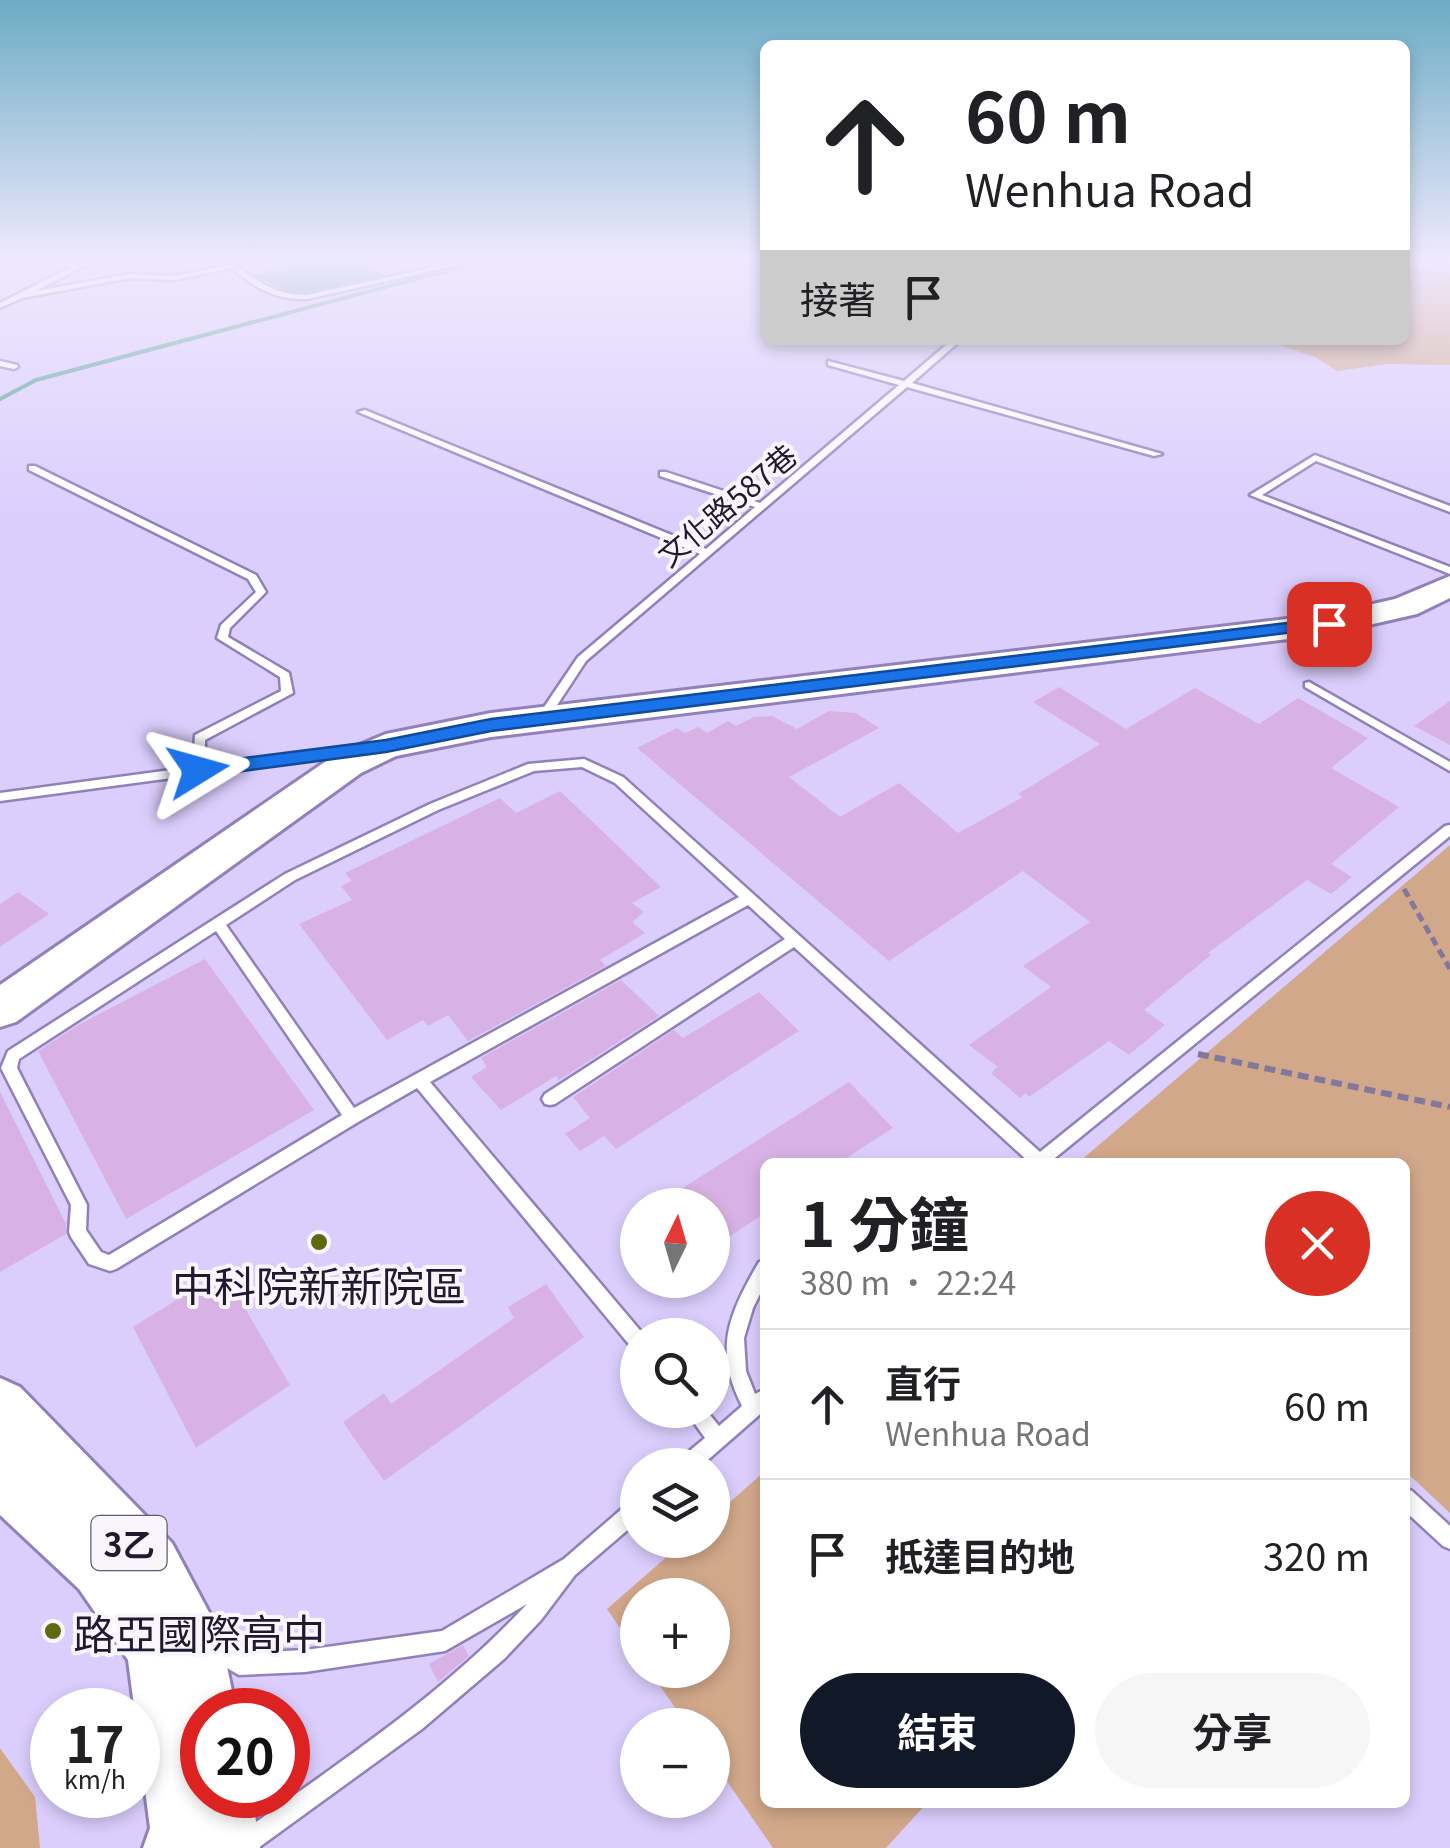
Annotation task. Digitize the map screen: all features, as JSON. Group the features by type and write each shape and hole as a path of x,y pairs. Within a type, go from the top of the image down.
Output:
{"main road":[{"path":"0,1009 294,798 386,746 542,720 1329,624 1405,608 1450,586"},
{"name":"3乙","path":"0,1407 150,1565 188,1633 199,1688"},
{"name":"3乙","path":"0,1474 102,1567 159,1649 184,1828 178,1848"},
{"path":"220,1818 224,1848"}],"lane":[{"name":"文化路587巷","path":"542,720 582,659 948,347"},
{"path":"0,362 14,367"},
{"path":"831,364 1157,454"},
{"path":"362,412 705,552"},
{"path":"1450,509 1315,458 1256,495 1450,572"},
{"path":"32,468 252,577 262,592 225,627 222,638 284,676 286,693 199,738 198,770"},
{"path":"663,474 760,506"},
{"path":"1308,685 1450,767"},
{"path":"0,797 386,746"},
{"path":"747,899 352,1117 110,1263 95,1258 77,1232 80,1205 8,1068 13,1054 290,877 434,807 532,766 584,763 619,780 1036,1158"},
{"path":"1045,1158 1450,829"},
{"path":"218,924 352,1117"},
{"path":"550,1099 793,940"},
{"path":"421,1082 620,1320"},
{"path":"708,1448 759,1404 734,1377 732,1338 760,1279"},
{"path":"709,1428 718,1439"},
{"path":"1410,1503 1450,1539"},
{"path":"188,1633 239,1664 305,1661 445,1640 571,1566 620,1524"},
{"path":"239,1848 469,1680 531,1621 571,1566"}],"path":[{"path":"1396,873 1450,969"},
{"path":"1178,1050 1450,1107"}],"shaded area":[{"path":"1286,347 1450,347 1450,365 1388,364 1337,371 1315,357"},
{"path":"1450,845 1450,1513 1410,1476 1410,1158 1084,1158"},
{"path":"760,1475 760,1808 922,1808 886,1848 773,1848 730,1786 730,1708 675,1708 661,1688 730,1688 730,1578 642,1578 665,1558 730,1558 730,1502"},
{"path":"620,1598 620,1628 607,1609"},
{"path":"0,1748 30,1790 30,1818 37,1818 40,1848 0,1848"}],"building":[{"path":"1059,687 1126,729 1195,688 1259,724 1298,698 1368,738 1331,768 1399,807 1331,864 1352,877 1331,894 1307,880 1208,953 1211,955 1144,1010 1165,1025 1129,1055 1109,1041 1029,1097 1026,1093 1020,1098 991,1073 998,1067 969,1045 1051,987 1023,966 1090,922 1023,871 889,961 637,748 677,728 685,733 698,727 707,733 728,721 736,726 754,717 772,716 797,729 829,711 856,713 879,728 789,777 840,817 899,783 958,833 1023,797 1018,794 1100,744 1033,702"},
{"path":"1450,701 1450,745 1414,726"},
{"path":"560,791 661,887 632,903 644,912 632,922 645,933 600,960 606,966 468,1041 448,1015 428,1026 423,1020 387,1040 299,924 352,900 341,886 352,881 345,873 500,798 516,813"},
{"path":"18,892 49,914 0,947 0,904"},
{"path":"205,959 314,1110 126,1219 38,1051 80,1024"},
{"path":"621,980 659,1016 559,1080 556,1076 501,1110 471,1077 487,1067 481,1058"},
{"path":"759,992 799,1031 616,1149 604,1136 580,1151 565,1134 590,1118 573,1097 674,1030 683,1038"},
{"path":"849,1082 893,1128 846,1158 760,1158 760,1216 730,1236 730,1188 683,1188"},
{"path":"0,1092 66,1224 66,1234 0,1272"},
{"path":"223,1271 290,1385 196,1448 133,1327"},
{"path":"546,1284 584,1337 384,1481 343,1422 384,1393 391,1404 514,1318 508,1307"},
{"path":"463,1645 469,1656 438,1682 429,1664"}],"waterway":[{"path":"0,399 36,380 159,347"}],"place":[{"name":"中科院新新院區","path":"319,1242"},
{"name":"路亞國際高中","path":"53,1631"}],"route":[{"path":"198,770 386,746 491,725 1329,624"}]}
